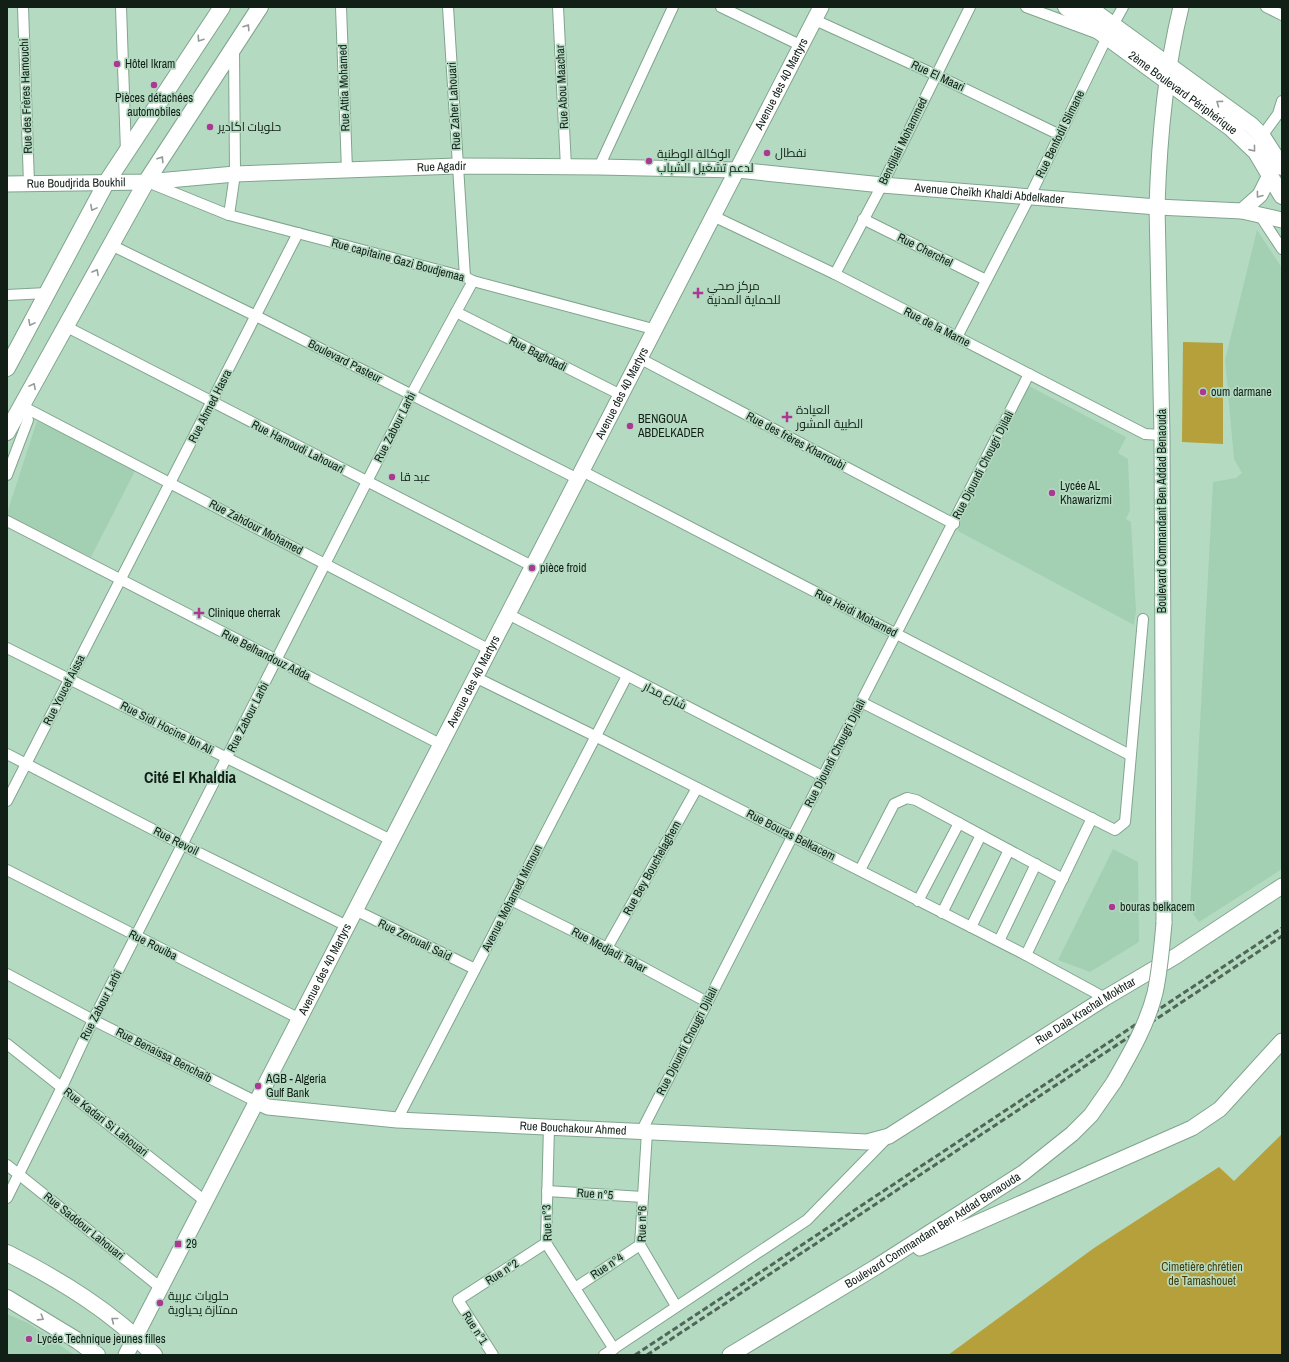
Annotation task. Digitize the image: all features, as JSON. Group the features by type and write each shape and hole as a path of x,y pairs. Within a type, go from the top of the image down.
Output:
{"main road":[{"path":"7,368 106,183 222,7"},
{"path":"7,432 146,182 260,7"},
{"name":"2ème Boulevard Périphérique","path":"1066,7 1110,31 1165,71 1251,126 1262,136 1276,171 1282,196"},
{"name":"2ème Boulevard Périphérique","path":"1088,7 1110,31"},
{"name":"2ème Boulevard Périphérique","path":"1165,71 1250,145 1276,171"},
{"path":"7,1253 42,1271 91,1302 136,1336 154,1355"},
{"path":"7,1298 78,1340 97,1355"}],"street":[{"name":"Rue des Frères Hamouchi","path":"23,7 29,184"},
{"path":"121,7 126,152"},
{"name":"Rue Attia Mohamed","path":"341,7 347,170"},
{"name":"Rue Zaher Lahouari","path":"448,7 457,166 469,279"},
{"name":"Rue Abou Maachar","path":"558,7 566,166"},
{"path":"599,167 673,7"},
{"path":"721,7 802,46"},
{"name":"Bendjilali Mohammed","path":"834,274 882,185 970,7"},
{"path":"1026,7 1110,31"},
{"name":"Rue Benfodil Slimane","path":"957,337 1030,196 1122,7"},
{"path":"1165,71 1175,7"},
{"path":"1165,71 1181,7"},
{"path":"1266,7 1282,15"},
{"name":"Avenue des 40 Martyrs","path":"126,1355 580,475 653,329 818,13"},
{"name":"Rue El Maari","path":"818,13 936,75 1060,135"},
{"path":"229,215 235,174 234,46"},
{"name":"Boulevard Commandant Ben Addad Benaouda","path":"730,1355 876,1267 1024,1173 1053,1151 1091,1115 1114,1082 1133,1048 1151,1005 1158,976 1164,923 1162,435 1157,207 1165,71"},
{"path":"1262,136 1280,117 1282,101"},
{"name":"Rue Agadir","path":"146,182 235,174 457,166 566,166 737,170"},
{"name":"Avenue Cheïkh Khaldi Abdelkader","path":"737,170 882,185 1157,207 1242,211 1282,220"},
{"path":"1242,211 1260,195 1276,171"},
{"name":"Rue Boudjrida Boukhil","path":"7,184 146,182"},
{"name":"Rue capitaine Gazi Boudjemaa","path":"146,182 229,215 653,329"},
{"path":"1259,214 1282,250"},
{"name":"Rue de la Marne","path":"713,216 834,274 1145,434 1162,435"},
{"name":"Rue Cherchel","path":"863,219 986,280"},
{"name":"Rue Ahmed Hasra","path":"122,580 170,482 298,233"},
{"name":"Boulevard Pasteur","path":"111,245 256,316 410,395 580,475"},
{"name":"Rue Zabour Larbi","path":"7,1198 62,1087 93,1020 326,564 410,395 456,312 469,279"},
{"path":"7,295 47,293"},
{"name":"Rue Baghdadi","path":"456,312 621,395"},
{"name":"Rue Hamoudi Lahouari","path":"65,326 532,566"},
{"name":"Rue des frères Kharroubi","path":"639,358 954,524"},
{"name":"Rue Djoundi Chougri Djilali","path":"644,1132 822,776 895,634 954,524 1029,374"},
{"path":"7,475 28,420 22,406"},
{"name":"Rue Zahdour Mohamed","path":"22,406 490,650"},
{"name":"Rue Heidi Mohamed","path":"580,475 895,634 1130,755"},
{"name":"Rue Belhandouz Adda","path":"7,521 440,744"},
{"name":"Rue Youcef Aissa","path":"7,801 122,580"},
{"name":"شارع مدار","path":"508,614 822,776"},
{"path":"861,702 1115,830 1125,822 1143,619"},
{"name":"Rue Sidi Hocine Ibn Ali","path":"7,648 391,840"},
{"name":"Avenue Mohamed Mimoun","path":"397,1120 627,676"},
{"name":"Rue Bouras Belkacem","path":"475,678 595,736 860,870 1026,955 1105,998"},
{"name":"Rue Revoil","path":"7,754 183,845 347,926"},
{"name":"Rue Bey Bouchelaghem","path":"607,948 697,788"},
{"path":"860,870 894,804 902,799 916,800 1063,879"},
{"path":"1026,955 1092,818"},
{"path":"918,901 959,823"},
{"path":"942,913 981,835"},
{"path":"971,927 1009,850"},
{"path":"999,941 1036,864"},
{"name":"Rue Rouiba","path":"7,870 300,1019"},
{"name":"Rue Dala Krachal Mokhtar","path":"889,1136 1105,998 1176,956 1282,886"},
{"name":"Rue Medjadi Tahar","path":"511,900 607,948 708,1002"},
{"name":"Rue Zerouali Said","path":"355,910 475,969"},
{"name":"Rue Benaissa Benchaib","path":"7,974 93,1020 257,1102"},
{"path":"876,1267 1192,1128 1220,1109 1282,1041"},
{"name":"Rue Kadari Si Lahouari","path":"7,1044 206,1200"},
{"name":"Rue Bouchakour Ahmed","path":"257,1102 268,1107 397,1120 867,1142 889,1136"},
{"name":"Rue n°3","path":"549,1126 546,1243 614,1349"},
{"name":"Rue n°6","path":"644,1132 643,1197 640,1244 676,1306"},
{"path":"604,1355 807,1220 889,1136"},
{"name":"Rue Saddour Lahouari","path":"7,1166 161,1288"},
{"name":"Rue n°5","path":"547,1191 643,1197"},
{"name":"Rue n°2","path":"458,1300 546,1243"},
{"name":"Rue n°4","path":"575,1288 640,1244"},
{"name":"Rue n°1","path":"458,1300 493,1355"}],"shaded area":[{"path":"1257,230 1282,268 1282,869 1199,922 1190,910 1213,482 1236,478 1242,473 1234,459 1225,360"},
{"name":"Lycée AL Khawarizmi","path":"1029,386 1126,437 1118,453 1128,459 1130,510 1126,519 1131,522 1136,611 1134,625 958,531 960,522"},
{"path":"37,421 136,469 91,557 7,518 7,513"},
{"name":"bouras belkacem","path":"1113,849 1138,862 1139,942 1090,972 1058,960"},
{"name":"Lycée Technique jeunes filles","path":"7,1314 28,1323 74,1355 7,1355"}],"green space":[{"name":"oum darmane","path":"1183,342 1223,343 1223,444 1182,442"},
{"name":"Cimetière chrétien de Tamashouet","path":"1282,1134 1282,1355 948,1355 1094,1248 1219,1167 1234,1181"}],"railway":[{"path":"635,1355 1282,928"},
{"path":"647,1355 1282,936"}],"place":[{"name":"Hôtel Ikram","path":"117,64"},
{"name":"Pièces détachées automobiles","path":"154,85"},
{"name":"حلويات اكادير","path":"210,127"},
{"name":"نفطال","path":"767,153"},
{"name":"الوكالة الوطنية لدعم تشغيل الشباب","path":"649,161"},
{"name":"مركز صحي للحماية المدنية","path":"698,293"},
{"name":"oum darmane","path":"1203,392"},
{"name":"العيادة الطبية المشور","path":"787,417"},
{"name":"BENGOUA ABDELKADER","path":"630,426"},
{"name":"عبد قا","path":"392,477"},
{"name":"Lycée AL Khawarizmi","path":"1052,493"},
{"name":"pièce froid","path":"532,568"},
{"name":"Clinique cherrak","path":"199,613"},
{"name":"bouras belkacem","path":"1112,907"},
{"name":"AGB - Algeria Gulf Bank","path":"258,1086"},
{"name":"29","path":"178,1244"},
{"name":"حلويات عربية ممتازة يحياوية","path":"160,1303"},
{"name":"Lycée Technique jeunes filles","path":"29,1339"}],"district":[{"name":"Cité El Khaldia","path":"190,777"}]}
